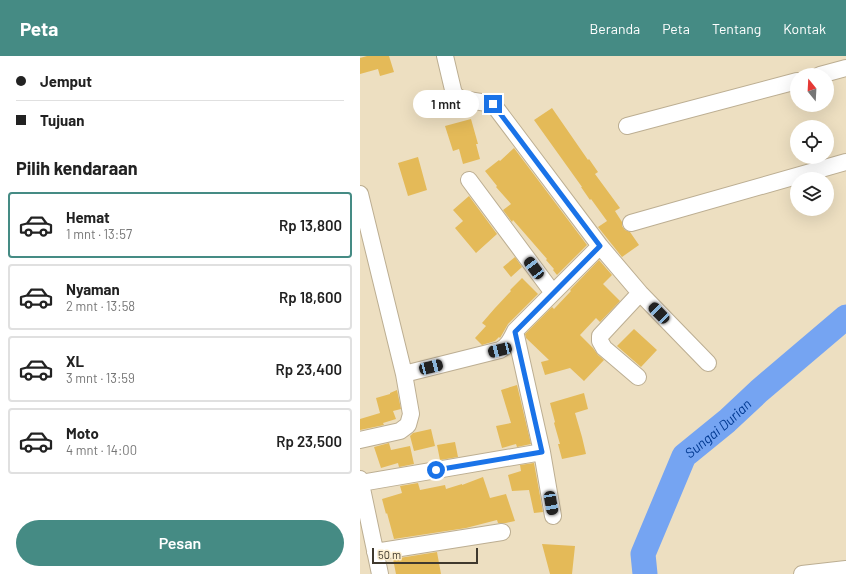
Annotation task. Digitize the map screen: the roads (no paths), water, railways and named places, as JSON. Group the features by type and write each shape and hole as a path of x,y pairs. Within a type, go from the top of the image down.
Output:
{"street":[{"path":"445,56 454,94 462,99 493,104 600,246 640,293 708,363"},
{"path":"834,71 846,68"},
{"path":"627,126 790,83"},
{"path":"630,223 846,162"},
{"path":"469,180 553,293"},
{"path":"360,194 404,374 411,414 408,425 400,431 360,440"},
{"path":"404,374 500,350 507,344 515,332 600,246"},
{"path":"638,377 604,348 600,341 600,336 640,293"},
{"path":"515,332 542,452 553,516"},
{"path":"380,574 360,481 542,452"},
{"path":"375,552 502,532"},
{"path":"802,574 846,569"}],"waterway":[{"name":"Sungai Durian","path":"645,574 643,554 684,456 727,421 759,391 846,317"}]}
